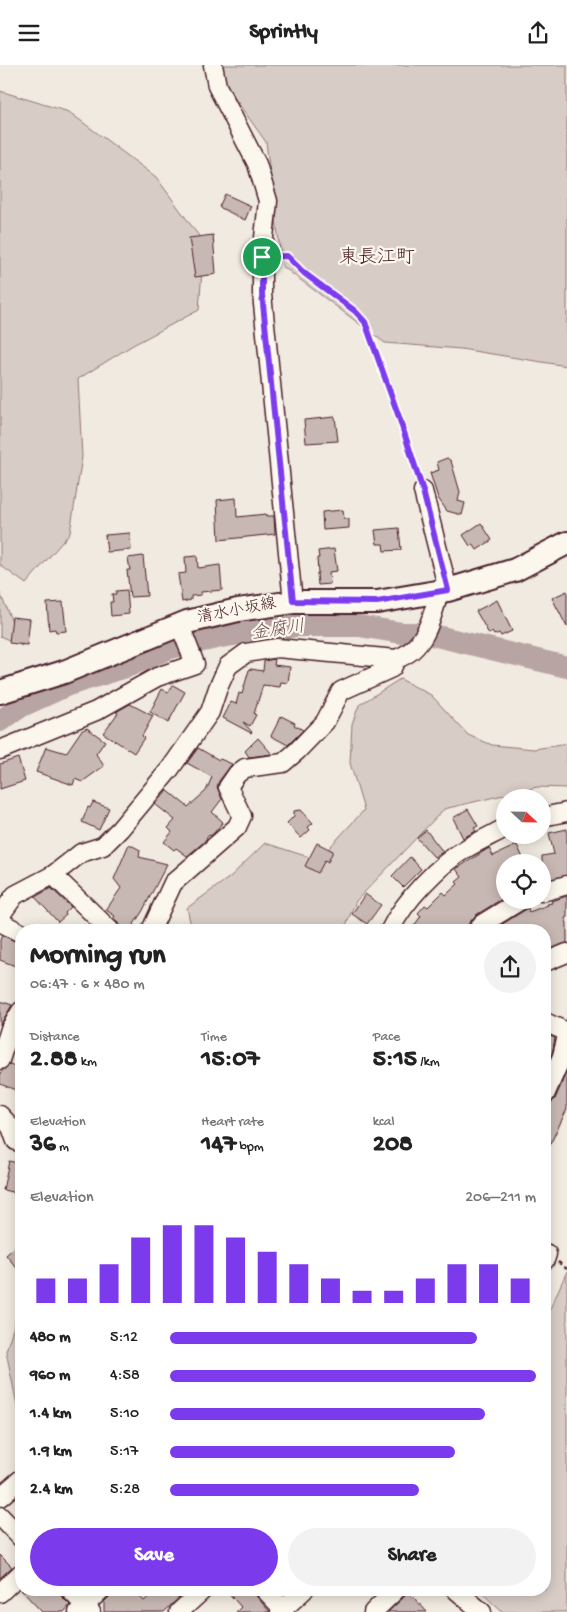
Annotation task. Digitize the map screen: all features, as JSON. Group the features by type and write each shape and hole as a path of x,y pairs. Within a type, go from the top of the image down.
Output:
{"main road":[{"name":"清水小坂線","path":"0,692 64,672 184,625 238,610 293,601 377,602 444,591 515,570 567,543"}],"street":[{"path":"213,65 217,86 257,164 268,201 262,257 262,294 293,601"},
{"path":"154,924 173,883 236,827 242,816 228,787 237,774 245,768 283,763 298,751 324,722 340,691 392,668 401,657 415,649 430,625 444,591 423,491"},
{"path":"0,750 96,711 157,677 195,664 184,625"},
{"path":"15,930 2,923 1,916 15,895 53,875 81,853 103,846 120,829 170,769 210,712 228,666 246,653 277,648 401,657"},
{"path":"551,815 567,812"},
{"path":"394,924 417,891 442,867 465,849 496,833"},
{"path":"53,875 104,924"},
{"path":"551,889 567,885"},
{"path":"481,924 506,909"},
{"path":"551,960 567,953"},
{"path":"0,1060 10,1029 15,1021"},
{"path":"551,1025 567,1032"},
{"path":"551,1081 562,1056 567,1036"},
{"path":"0,1115 12,1127 15,1138"},
{"path":"0,1497 15,1484"},
{"path":"0,1516 15,1532"},
{"path":"0,1593 15,1579"},
{"path":"74,1596 84,1610 96,1596"},
{"path":"179,1612 196,1596"},
{"path":"270,1596 282,1611 298,1596"},
{"path":"373,1612 390,1596"},
{"path":"462,1596 476,1610"}],"path":[{"path":"262,257 287,256 304,273 355,311 365,322 423,491"}],"shaded area":[{"path":"221,65 567,65 567,366 461,349 385,343 282,266 266,142 223,82"},
{"path":"0,91 69,112 156,177 204,243 199,310 133,345 78,379 82,457 70,533 26,584 0,565"},
{"path":"0,593 22,646 0,636"},
{"path":"400,679 431,695 468,735 492,745 534,749 567,744 567,788 496,789 496,797 444,809 356,901 346,924 191,924 187,908 230,877 265,843 318,860 364,810 350,763 352,724 359,705"},
{"path":"567,1271 567,1612 502,1612 485,1596 551,1596 551,1307"},
{"path":"15,1322 15,1395 6,1351"}],"building":[{"path":"225,194 251,206 245,220 219,207"},
{"path":"213,235 216,274 195,277 189,238"},
{"path":"335,417 338,441 306,443 304,420"},
{"path":"447,458 451,461 460,492 458,501 465,503 462,515 447,511 438,498 430,473 439,470 437,462"},
{"path":"236,498 237,517 266,514 266,516 274,516 275,534 219,540 217,500"},
{"path":"343,510 344,519 349,519 349,528 323,530 322,512"},
{"path":"481,523 492,540 477,550 473,544 470,546 463,535"},
{"path":"399,528 401,550 384,551 383,544 377,544 375,530"},
{"path":"130,533 131,550 107,552 105,535"},
{"path":"334,549 337,571 329,572 330,584 318,585 318,551"},
{"path":"143,556 147,596 130,597 127,570 130,570 128,558"},
{"path":"197,556 198,568 220,565 222,590 201,592 201,595 191,596 191,600 182,602 178,574 186,573 185,557"},
{"path":"127,590 129,614 111,616 110,602 113,602 112,594 116,594 116,591"},
{"path":"567,591 567,627 552,598"},
{"path":"497,600 512,631 501,636 499,633 494,635 492,632 489,634 476,611"},
{"path":"63,602 66,631 56,632 55,629 49,630 47,603"},
{"path":"12,617 30,619 27,645 9,643"},
{"path":"275,659 274,665 290,667 288,683 281,682 280,687 263,685 254,714 256,715 250,726 243,722 252,732 223,718 231,702 236,704 239,693 242,694 249,670 263,671 264,661"},
{"path":"173,685 185,692 168,723 150,712 162,689 168,693"},
{"path":"130,704 153,716 142,736 144,738 134,753 103,733 118,713 116,712"},
{"path":"281,716 295,723 294,725 303,730 288,745 271,736"},
{"path":"87,728 105,741 96,754 104,766 82,782 75,779 73,785 36,772 46,747 66,753 81,731"},
{"path":"258,738 272,754 249,757 245,751"},
{"path":"198,748 219,760 232,764 219,781 217,787 222,799 212,812 223,822 214,833 209,835 203,843 187,856 176,848 174,850 164,842 172,832 168,828 175,820 155,804 167,790 188,807 206,791 212,777 187,763"},
{"path":"18,758 25,781 0,789 0,764"},
{"path":"93,802 109,808 99,830 82,822 88,807 90,808"},
{"path":"468,809 478,826 474,828 476,831 463,838 453,818"},
{"path":"301,810 313,823 308,827 310,830 301,838 287,823 294,816 294,811"},
{"path":"567,829 567,875 551,879 551,854 554,854 551,833"},
{"path":"426,830 443,852 434,857 417,838"},
{"path":"317,843 333,851 328,862 325,860 318,873 305,866"},
{"path":"129,844 140,850 139,857 167,864 134,924 118,924 113,919 115,916 106,910 121,888 114,879"},
{"path":"517,845 521,854 497,854"},
{"path":"489,848 493,856 496,855 496,903 476,915 469,924 415,924 421,916 418,913 425,905 428,907 443,892 446,895 458,884 456,882 462,877 456,869"},
{"path":"410,857 421,869 403,887 392,876"},
{"path":"51,888 71,907 58,922 35,897"},
{"path":"365,894 381,905 367,924 352,914"},
{"path":"567,896 567,917 565,918 567,923 567,943 551,949 551,924 503,924 526,909 529,912 537,909 551,909 551,901"},
{"path":"2,935 15,941 15,966 0,960 0,940"},
{"path":"0,1001 12,1005 0,1025"},
{"path":"551,1036 555,1038 551,1055"},
{"path":"10,1064 15,1066 15,1090 0,1084 0,1073"},
{"path":"567,1071 567,1109 551,1142 551,1102 555,1099"},
{"path":"9,1161 15,1162 15,1193 3,1190"},
{"path":"15,1247 15,1266 6,1255"},
{"path":"0,1555 12,1567 0,1578"},
{"path":"27,1596 62,1596 70,1605 64,1612 42,1612"},
{"path":"139,1596 144,1601 150,1596 181,1596 164,1612 104,1612 104,1602 109,1597"},
{"path":"231,1596 257,1596 270,1612 236,1612 241,1607"},
{"path":"404,1596 412,1596 427,1612 388,1612"}],"waterway":[{"name":"金腐川","path":"0,721 22,706 68,685 129,666 170,648 226,636 296,626 359,626 402,633 424,633 567,667"}],"district":[{"name":"東長江町","path":"377,258"}],"route":[{"path":"287,256 304,273 355,311 365,322 423,491 448,590 377,602 293,601 262,294 262,257 287,256"}]}
